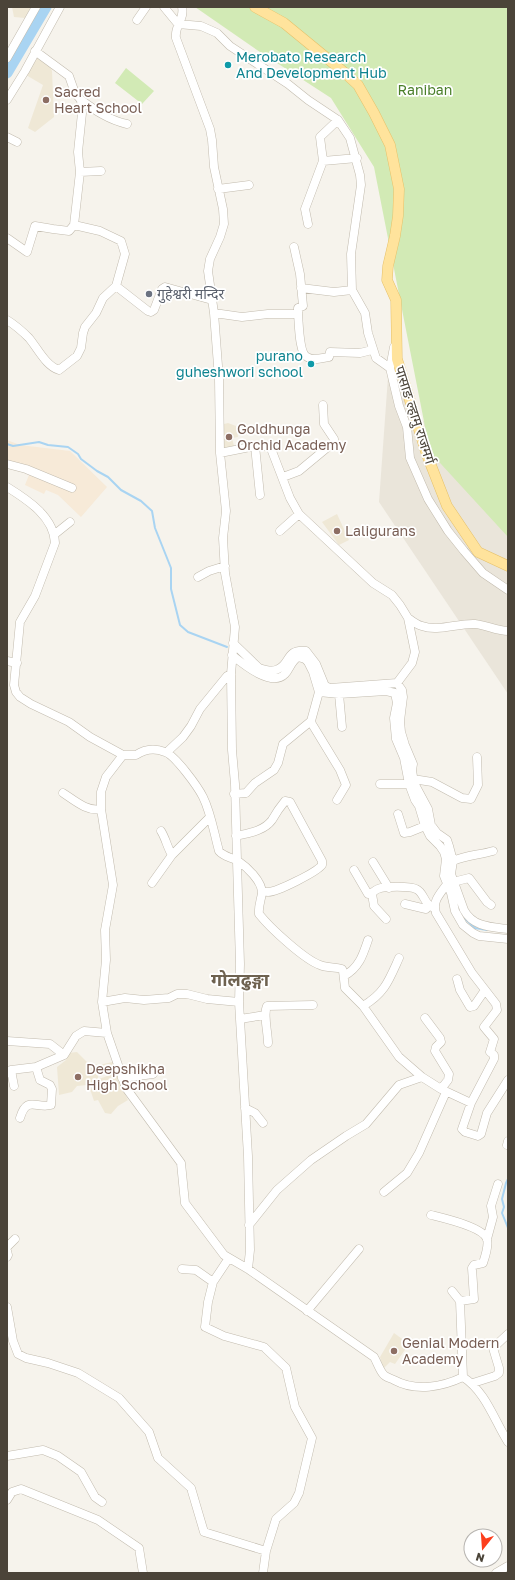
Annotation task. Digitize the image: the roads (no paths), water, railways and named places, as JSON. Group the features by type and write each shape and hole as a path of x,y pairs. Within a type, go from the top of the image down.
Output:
{"main road":[{"name":"पासाङ ल्हामु राजमर्ग","path":"255,7 284,23 345,72 358,85 374,112 390,145 399,189 396,236 388,266 387,280 396,300 397,359 427,455 447,506 478,552 508,566"}],"street":[{"path":"7,58 36,7"},
{"path":"7,100 60,7"},
{"path":"137,20 146,7"},
{"path":"164,7 178,24 201,26 217,33 230,46 288,84 308,100 338,120 350,138 357,158 361,185 351,254 352,290 364,313 372,350 376,358 390,368"},
{"path":"182,7 183,16 175,31 176,38 210,129 224,224 210,259 208,271 214,313 219,379 220,453 226,511 223,538 225,566 234,618 231,674 232,750 238,861 240,971 239,1002 245,1108 250,1250 248,1269"},
{"path":"35,51 69,76 75,93 81,100 104,116 116,122 127,124"},
{"path":"7,238 27,252 35,226 69,230 74,225 80,172 78,152 82,113 81,100"},
{"path":"308,224 306,209 323,161 320,137 338,120"},
{"path":"7,137 17,142"},
{"path":"323,161 357,158"},
{"path":"80,172 101,171"},
{"path":"218,189 249,185"},
{"path":"7,320 17,327 47,361 59,370 77,356 81,348 85,327 96,313 103,298 116,286 125,254 121,241 100,231 74,225"},
{"path":"294,248 300,274 303,306 298,308 302,351 306,357 313,359 329,358 330,352 360,353 372,350"},
{"path":"116,286 150,312 155,309 162,289 165,287 212,300"},
{"path":"301,288 334,292 352,290"},
{"path":"214,313 242,317 268,314 298,314"},
{"path":"397,330 390,368 399,406 407,428 410,458 428,499 448,531 484,573 508,590"},
{"path":"283,477 299,471 334,442 334,439 324,424 323,405"},
{"path":"220,453 255,446 270,446 290,498 299,514 373,583 392,595 400,605 408,618 415,652 412,663 397,684"},
{"path":"255,446 260,495"},
{"path":"7,464 26,469 72,488"},
{"path":"7,487 32,504 47,520 53,528 55,543 35,596 20,622 17,663 11,686 20,697 31,704 69,722 90,737 123,755 136,755 143,750 154,749 167,752 194,781 204,798 219,851 222,855 238,861 257,880 262,891 258,914 264,921 315,963 322,966 342,969 344,971 345,988 363,1006 399,1057 422,1077 443,1091 471,1103"},
{"path":"280,530 299,514"},
{"path":"54,534 70,522"},
{"path":"198,577 209,571 225,566"},
{"path":"408,618 422,626 432,628 467,624 486,626 504,631 508,635"},
{"path":"233,643 259,668 263,669 280,669 294,652 298,650 306,651 316,664 326,687 341,688 397,684"},
{"path":"232,655 253,671 271,678 281,677 285,674 296,658 304,658 308,662 313,672 319,692 315,712 311,721 283,744 278,763 274,770 255,783 246,793 234,794"},
{"path":"7,661 17,663"},
{"path":"167,752 182,737 191,726 200,709 231,674"},
{"path":"397,684 402,690 403,697 400,721 401,732 413,764 411,781"},
{"path":"319,692 339,694 386,691 395,693 397,704 394,718 395,734 411,781 415,800 428,827 430,836 444,852 446,859 444,876 466,914 477,924 508,929"},
{"path":"339,694 342,727"},
{"path":"311,721 330,756 340,770 346,785 337,800"},
{"path":"123,755 106,777 102,784 101,792 101,809 113,885 105,930 106,960 102,1002 107,1033 126,1088 182,1163 185,1203 224,1255 248,1269 374,1357 384,1375 398,1382 417,1387 436,1387 451,1383 463,1377"},
{"path":"380,784 411,781 432,782 462,798 471,800 478,785 477,757"},
{"path":"63,792 89,808 94,810 101,809"},
{"path":"236,836 261,829 268,824 280,806 287,800 290,802 322,861 321,868 298,880 280,889 269,892 262,891"},
{"path":"398,814 404,833 428,827 446,840 452,852 451,886 455,911 463,925 479,936 508,938"},
{"path":"152,883 172,854 210,817"},
{"path":"161,831 167,848 172,854"},
{"path":"452,861 461,857 494,851"},
{"path":"373,862 389,888"},
{"path":"354,870 368,894 372,894"},
{"path":"405,904 426,909 431,906 438,896 451,886 470,878 487,902 491,905"},
{"path":"372,894 379,888 418,889 436,913 472,973 496,1004 497,1010 484,1027 494,1039 490,1052 495,1057 471,1103 462,1129 464,1132 478,1136 481,1134 487,1113 508,1080"},
{"path":"372,894 374,906 386,920"},
{"path":"344,976 355,968 364,955 368,940"},
{"path":"363,1006 379,995 399,958"},
{"path":"457,979 460,990 470,1006 474,1006 485,990"},
{"path":"102,1002 125,998 144,1000 169,998 177,994 187,994 207,999 239,1002"},
{"path":"268,1043 265,1008 269,1005 313,1005"},
{"path":"240,1019 265,1016"},
{"path":"384,1192 407,1173 419,1153 448,1080 449,1074 434,1051 441,1042 440,1038 424,1018"},
{"path":"14,1086 9,1072 36,1067 64,1055 76,1036 84,1031 107,1033"},
{"path":"7,1041 50,1044 64,1055"},
{"path":"20,1118 25,1106 29,1104 52,1105 52,1089 50,1085 40,1080 36,1067"},
{"path":"122,1078 153,1074"},
{"path":"248,1225 277,1190 311,1160 366,1124 399,1085 422,1077"},
{"path":"245,1108 255,1113 263,1123"},
{"path":"460,1301 474,1299 472,1268 474,1265 483,1263 493,1217 492,1206 498,1184"},
{"path":"431,1215 461,1223 483,1234 487,1239"},
{"path":"7,1248 15,1238"},
{"path":"307,1311 359,1249"},
{"path":"7,1251 7,1257"},
{"path":"229,1258 213,1282 208,1302 205,1327 224,1336 264,1347 286,1368 295,1407 312,1438 299,1493 294,1503 276,1519 266,1551 263,1573"},
{"path":"182,1269 196,1270 213,1282"},
{"path":"452,1291 460,1301 463,1377"},
{"path":"7,1307 13,1341 18,1354 26,1358 48,1363 78,1373 119,1398 148,1432 158,1458 191,1488 204,1532 266,1551"},
{"path":"473,1383 495,1376 499,1373 493,1348 508,1334"},
{"path":"463,1377 473,1383 491,1410 508,1442"},
{"path":"7,1456 43,1450 58,1456 81,1472 92,1492 102,1502"},
{"path":"7,1500 12,1492 21,1489 98,1520 139,1548 143,1573"},
{"path":"496,1573 508,1566"}],"waterway":[{"path":"7,73 46,7"},
{"path":"7,444 13,446 39,442 48,445 68,447 78,454 81,459 108,477 121,490 141,501 152,511 155,528 171,568 171,589 180,625 188,632 227,647"},
{"path":"389,688 398,690"},
{"path":"439,839 445,846"},
{"path":"462,916 475,928 487,930"},
{"path":"508,1179 502,1199 504,1207 502,1213 508,1228"}],"place":[{"name":"Merobato Research And Development Hub","path":"228,65"},
{"name":"Sacred Heart School","path":"46,100"},
{"name":"गुहेश्वरी मन्दिर","path":"149,294"},
{"name":"purano guheshwori school","path":"311,364"},
{"name":"Goldhunga Orchid Academy","path":"229,437"},
{"name":"Laligurans","path":"337,531"},
{"name":"Deepshikha High School","path":"78,1077"},
{"name":"Genial Modern Academy","path":"394,1351"}],"district":[{"name":"गोलढुङ्गा","path":"240,980"}],"park label":[{"name":"Raniban","path":"425,90"}]}
